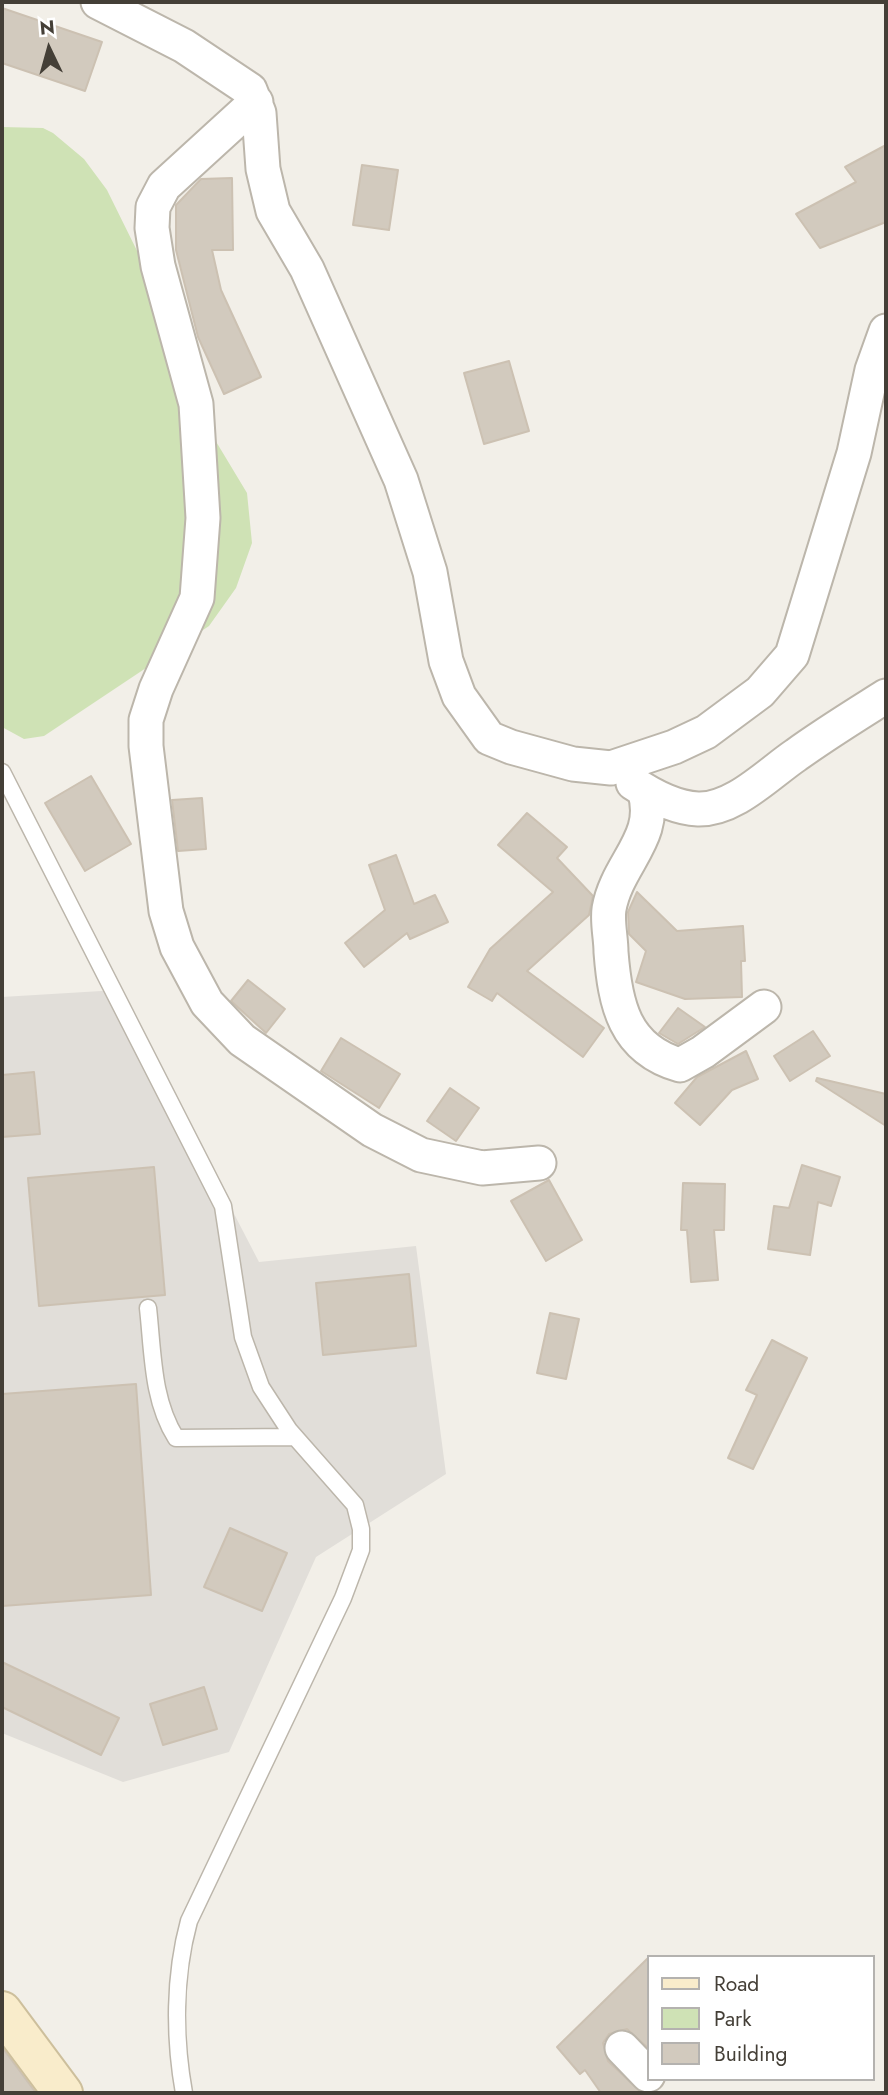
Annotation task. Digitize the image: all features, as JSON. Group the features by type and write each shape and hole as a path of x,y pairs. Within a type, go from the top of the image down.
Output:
{"main road":[{"path":"2,2011 63,2093"}],"street":[{"path":"98,2 228,73 250,90 256,102 262,169 272,211 307,270 401,480 430,572 446,661 459,696 489,738 573,764 611,768 674,747 706,732 760,692 792,656 854,453 872,370 886,331"},
{"path":"256,102 172,178 153,207 152,228 158,266 196,404 203,518 197,598 156,689 146,720 146,746 166,911 177,947 207,1003 242,1040 372,1130 421,1155 454,1164 482,1168 539,1163"},
{"path":"611,768 643,790 677,805 699,809 723,802 755,786 795,755 886,695"},
{"path":"643,790 649,806 643,840 620,872 609,911 614,992 626,1026 656,1058 680,1065 703,1052 764,1007"},
{"path":"622,2049 646,2073"}],"lane":[{"path":"2,772 223,1206 250,1359 272,1407 355,1505 361,1529 361,1550 343,1598 189,1922 179,1969 177,2011 184,2093"},
{"path":"148,1308 158,1397 163,1418 176,1438 295,1437"}],"shaded area":[{"path":"118,990 259,1262 416,1246 446,1474 316,1557 229,1752 123,1782 2,1733 2,997"}],"green space":[{"path":"2,127 43,128 53,133 84,159 107,190 146,269 194,405 247,493 252,543 236,588 209,626 44,736 24,739 2,727"}],"building":[{"path":"2,8 102,42 85,91 2,63"},
{"path":"886,145 886,222 820,248 796,214 856,182 845,167"},
{"path":"362,165 398,170 389,230 353,225"},
{"path":"232,178 233,250 212,250 221,290 261,377 224,394 198,337 176,250 176,205 201,179"},
{"path":"509,361 529,431 484,444 464,373"},
{"path":"91,776 131,844 85,871 45,803"},
{"path":"202,798 206,849 178,851 172,800"},
{"path":"527,813 567,847 557,858 593,896 589,915 527,971 604,1028 583,1057 497,993 492,1001 468,987 490,949 553,892 498,845"},
{"path":"396,855 414,904 435,895 448,922 410,939 407,933 364,967 345,943 385,910 369,865"},
{"path":"637,892 677,931 743,926 745,961 741,961 742,997 685,999 636,982 646,951 629,934 628,912"},
{"path":"248,980 285,1009 266,1033 231,1001"},
{"path":"678,1008 705,1027 678,1044 659,1033"},
{"path":"813,1031 830,1056 790,1081 774,1056"},
{"path":"341,1038 400,1074 379,1108 321,1071"},
{"path":"746,1051 758,1079 732,1090 700,1125 675,1103 697,1077"},
{"path":"34,1072 40,1134 2,1137 2,1075"},
{"path":"817,1078 886,1094 886,1126 816,1081"},
{"path":"450,1088 479,1108 456,1141 427,1121"},
{"path":"802,1165 840,1177 831,1206 818,1202 810,1255 768,1249 774,1206 789,1208"},
{"path":"154,1167 165,1295 39,1306 28,1178"},
{"path":"549,1180 582,1240 546,1261 511,1201"},
{"path":"683,1183 725,1184 724,1230 714,1230 718,1280 691,1282 687,1230 681,1230"},
{"path":"409,1274 416,1346 323,1355 316,1283"},
{"path":"550,1313 579,1319 566,1379 537,1373"},
{"path":"772,1340 807,1358 753,1469 728,1458 757,1395 746,1390"},
{"path":"136,1384 151,1595 2,1606 2,1394"},
{"path":"230,1528 287,1553 262,1611 204,1587"},
{"path":"2,1662 119,1718 101,1755 2,1707"},
{"path":"204,1687 217,1729 163,1745 150,1704"},
{"path":"646,1960 646,2046 627,2029 609,2034 603,2043 608,2061 642,2093 601,2093 585,2070 580,2074 557,2047"},
{"path":"2,2047 36,2093 2,2093"}]}
